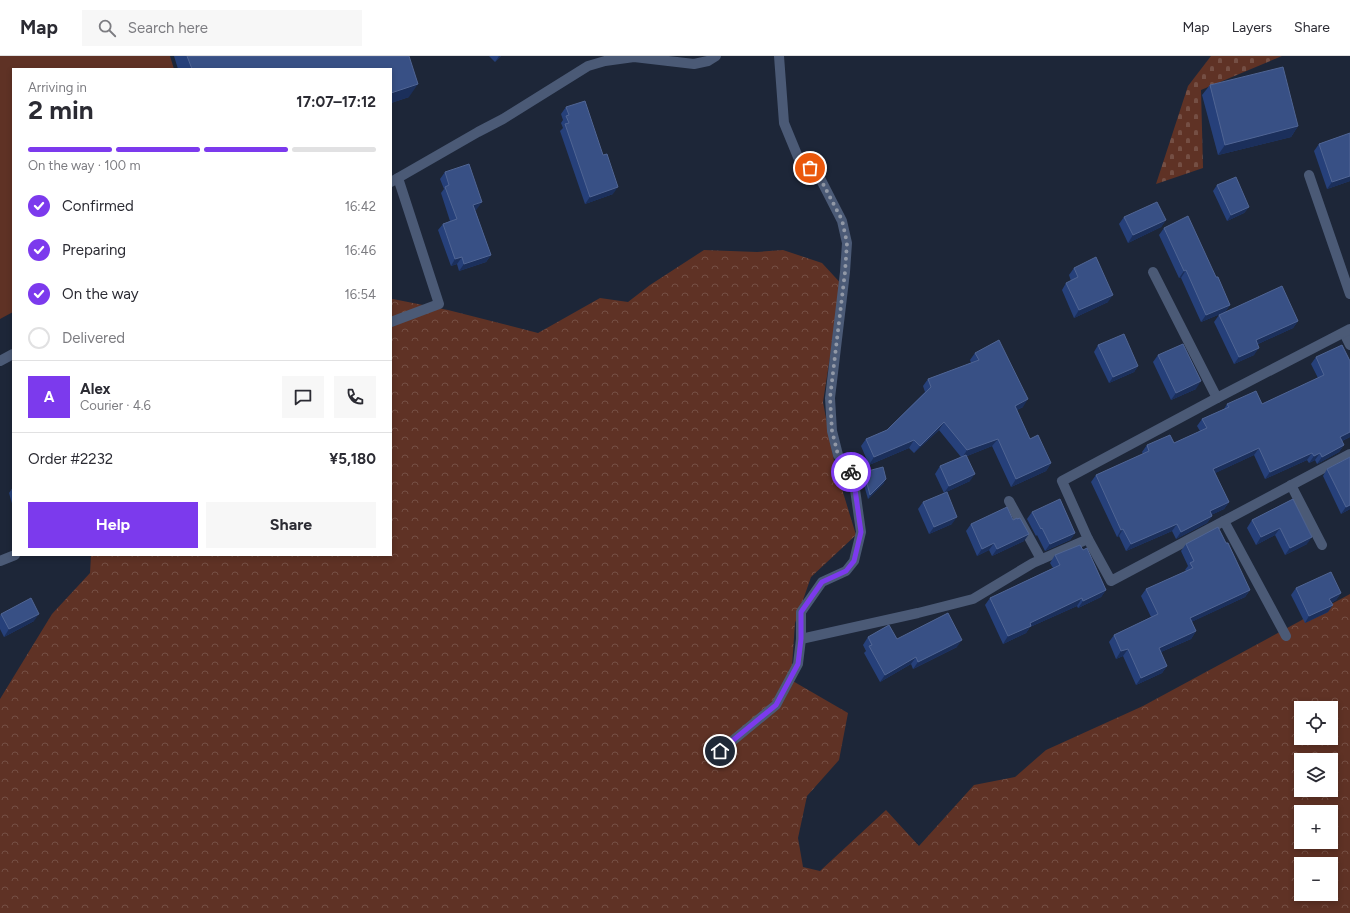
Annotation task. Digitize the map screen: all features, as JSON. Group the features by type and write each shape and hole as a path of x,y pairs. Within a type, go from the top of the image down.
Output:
{"street":[{"path":"392,322 439,304 394,180 503,119 588,66 605,61 634,57 694,64 708,61 716,56"},
{"path":"720,751 776,705 798,664 801,639 801,612 822,582 846,571 854,561 861,532 853,475 838,455 832,431 830,398 847,243 842,220 821,180 798,157 784,123 779,56"},
{"path":"1309,175 1350,294"},
{"path":"1153,272 1217,398"},
{"path":"1350,345 1347,331 1217,398 1062,481 1088,539 1111,581 1350,454"},
{"path":"0,361 12,355"},
{"path":"1291,485 1322,545"},
{"path":"1009,501 1041,559"},
{"path":"1224,521 1286,636"},
{"path":"801,639 973,599 1041,559 1088,539"},
{"path":"0,561 12,556"}],"green space":[{"path":"0,56 170,56 174,68 12,68 12,313 0,319"},
{"path":"1211,56 1282,56 1201,90 1203,168 1156,184 1188,86"},
{"path":"704,250 757,252 783,250 822,263 846,289 834,331 823,402 835,466 856,535 811,577 795,623 791,680 848,713 839,760 807,796 798,838 803,867 820,871 886,810 919,846 974,785 1015,777 1046,750 1143,706 1350,594 1350,913 0,913 0,699 52,614 90,573 91,556 392,556 392,299 448,310 538,333 600,298 628,302 650,285"}],"building":[{"path":"187,56 409,56 418,84 392,93 392,68 192,68"},
{"path":"1283,67 1298,126 1225,145 1210,85"},
{"path":"585,101 603,155 607,154 618,187 590,197 565,124 569,123 566,116 569,115 566,107"},
{"path":"1350,133 1350,176 1332,182 1319,144"},
{"path":"469,164 482,202 473,205 491,255 464,264 462,257 455,259 443,224 457,219 445,187 449,185 445,172"},
{"path":"1236,177 1249,207 1231,215 1217,185"},
{"path":"1157,202 1166,220 1133,235 1124,217"},
{"path":"1188,216 1230,305 1206,315 1186,270 1184,271 1164,228"},
{"path":"1096,257 1113,295 1079,310 1066,283 1078,277 1074,268"},
{"path":"1282,286 1298,321 1256,340 1259,348 1239,357 1219,315"},
{"path":"1124,334 1138,366 1113,377 1098,345"},
{"path":"999,340 1028,399 1015,406 1030,439 1038,435 1051,463 1016,479 998,439 967,450 944,422 920,446 914,440 874,457 866,439 887,430 931,387 928,379 979,360 975,353"},
{"path":"1183,344 1201,381 1176,393 1158,355"},
{"path":"1342,345 1350,361 1350,432 1340,437 1344,445 1322,457 1320,453 1314,456 1312,453 1270,472 1259,448 1213,469 1229,502 1210,511 1212,516 1181,532 1177,524 1131,544 1123,529 1121,530 1096,475 1149,451 1147,445 1170,435 1174,443 1207,428 1202,419 1229,407 1227,404 1256,391 1262,404 1324,375 1316,357"},
{"path":"966,455 975,474 949,486 940,466"},
{"path":"1350,457 1350,505 1346,507 1327,469"},
{"path":"883,467 886,479 870,495 864,472"},
{"path":"947,492 957,517 934,527 923,502"},
{"path":"1060,499 1075,533 1050,544 1032,512"},
{"path":"1293,499 1312,537 1290,548 1280,528 1261,537 1252,520"},
{"path":"1007,507 1013,520 1020,518 1029,534 997,549 994,543 982,549 971,524"},
{"path":"1218,527 1226,543 1228,543 1250,590 1190,618 1196,631 1159,648 1167,666 1141,678 1128,649 1121,651 1114,635 1158,614 1146,589 1193,568 1190,563 1194,561 1186,544"},
{"path":"1080,545 1083,550 1087,548 1106,590 1083,601 1082,598 1030,623 1031,626 1008,636 990,598 1060,565 1055,555"},
{"path":"1331,572 1341,593 1329,599 1333,605 1309,616 1296,588"},
{"path":"31,598 39,614 9,629 1,614"},
{"path":"948,613 962,640 918,662 916,657 885,675 869,646 872,645 868,637 889,625 897,639"}],"way so far":[{"path":"810,168 821,180 842,220 847,243 830,398 832,431 838,455 851,472"}],"route":[{"path":"720,751 776,705 798,664 801,639 801,612 822,582 846,571 854,561 861,532 853,475 851,472"}]}
